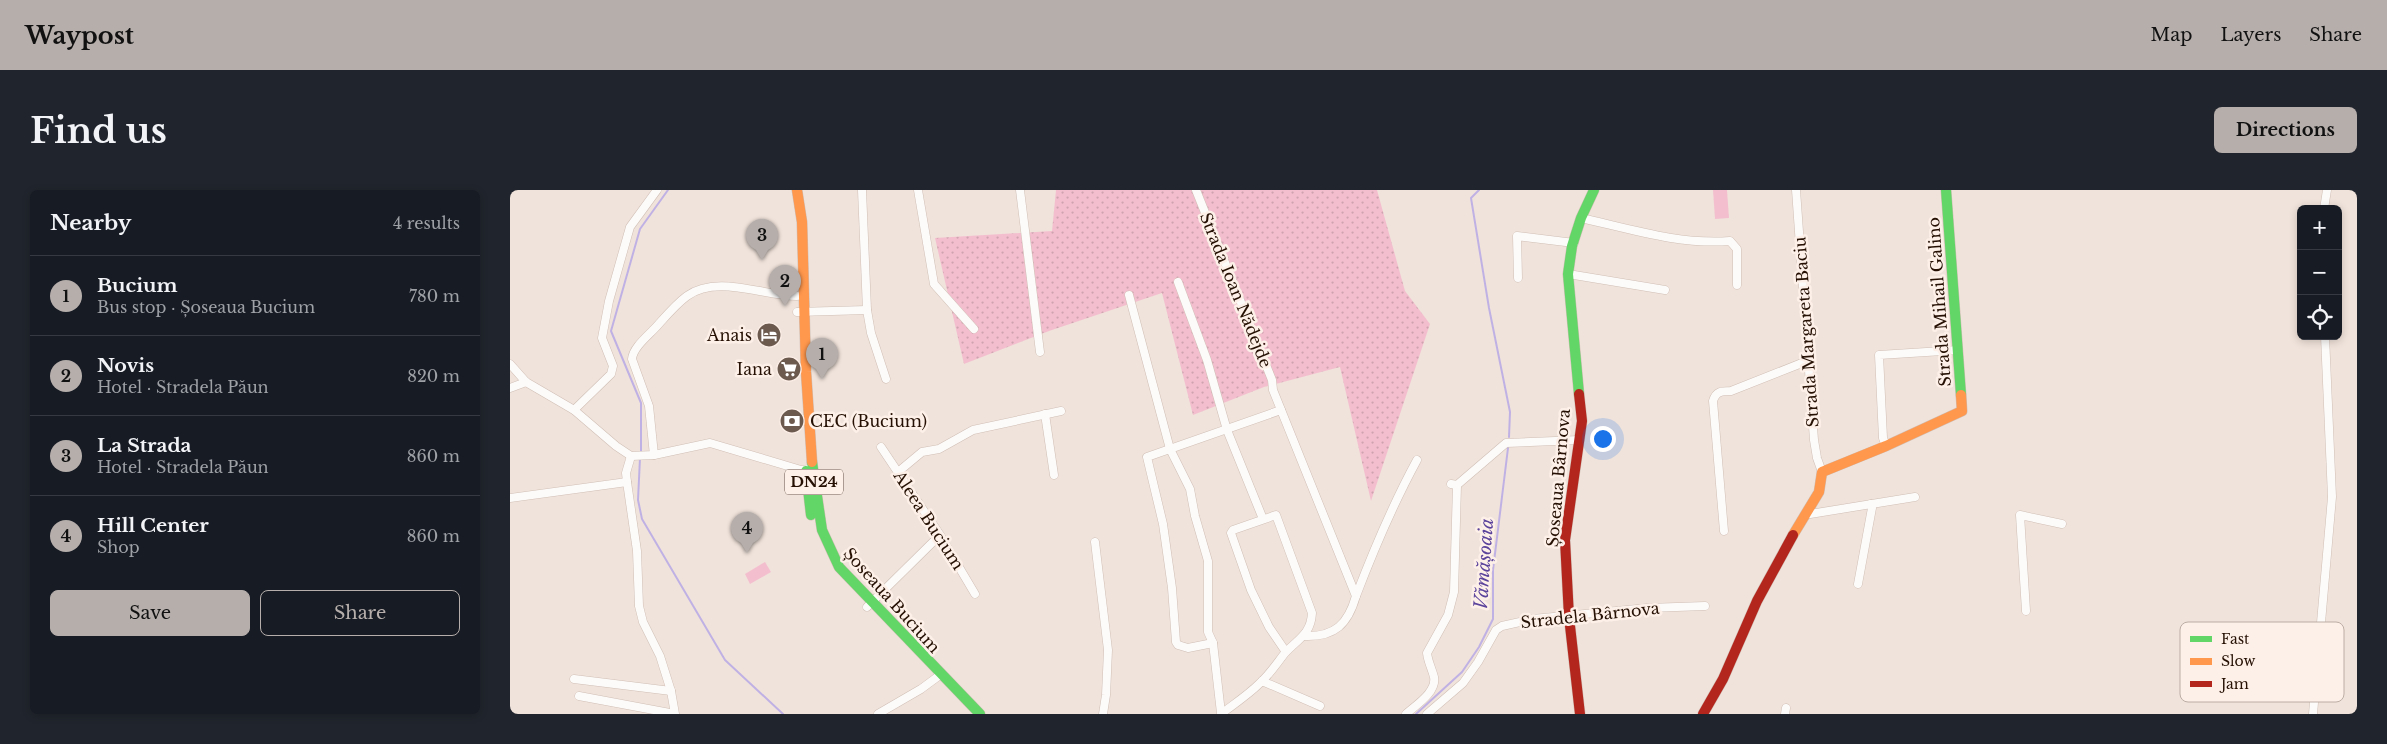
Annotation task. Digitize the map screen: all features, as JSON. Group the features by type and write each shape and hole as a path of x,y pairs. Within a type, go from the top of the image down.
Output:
{"main road":[{"name":"Șoseaua Bucium","path":"790,190 795,223 797,296 800,312"},
{"name":"Șoseaua Bucium","path":"797,190 802,222 800,418 809,469 808,495 817,541 835,572 938,677 970,714"},
{"name":"Șoseaua Bârnova","path":"1580,714 1569,617 1566,529 1582,421 1568,274 1581,218 1594,190"},
{"name":"Strada Mihail Galino","path":"1886,446 1962,411 1946,190"},
{"path":"1703,714 1721,684 1749,618 1819,492 1822,472 1886,446"},
{"name":"Șoseaua Bucium","path":"938,677 980,714"}],"street":[{"path":"574,410 611,374 613,366 602,338 609,301 630,226 657,190"},
{"path":"862,190 867,310 871,333 886,379"},
{"path":"918,190 934,284 974,329"},
{"path":"1020,190 1040,352"},
{"name":"Strada Ioan Nădejde","path":"1196,190 1272,380 1273,390 1356,596"},
{"name":"Strada Margareta Baciu","path":"1796,190 1814,440 1822,472"},
{"path":"2325,205 2327,190"},
{"path":"1581,218 1661,236 1706,242 1730,241 1737,249 1737,285"},
{"path":"1518,278 1517,236 1574,243"},
{"path":"1568,274 1664,290"},
{"path":"1178,282 1207,360 1227,430 1264,519"},
{"path":"654,455 650,406 632,359 633,353 647,337 688,295 702,289 732,288 766,294 797,296"},
{"path":"1130,295 1170,449 1190,489 1208,561 1208,632 1213,643 1221,714 1244,698 1262,681 1286,652 1305,636 1310,628 1312,613 1276,515 1236,529 1231,533 1268,627 1286,652"},
{"path":"800,312 867,310"},
{"path":"2321,622 2332,496 2325,340"},
{"path":"1886,446 1883,438 1879,355 1958,350"},
{"path":"1724,531 1714,395 1718,392 1731,391 1807,361"},
{"path":"510,364 526,382 574,410 616,446 633,456 645,457 710,443 801,470 809,469"},
{"path":"510,388 526,382"},
{"path":"1213,643 1188,648 1178,645 1176,642 1172,588 1163,524 1148,457 1281,410"},
{"path":"898,472 922,452 939,449 973,430 1061,411"},
{"path":"1045,414 1054,475"},
{"path":"1406,714 1429,693 1434,684 1427,653 1448,615 1454,592 1454,484 1506,443 1580,440"},
{"name":"Aleea Bucium","path":"880,448 940,535 975,594"},
{"path":"579,696 675,714 671,691 660,656 643,622 640,606 637,551 626,473 633,456"},
{"path":"1305,636 1326,634 1343,625 1353,607 1379,536 1397,496 1417,460"},
{"path":"510,498 627,482"},
{"path":"1807,512 1810,514 1915,497"},
{"path":"1858,584 1872,508 1871,504"},
{"path":"2026,612 2020,515 2062,524"},
{"path":"869,605 940,535"},
{"path":"1095,542 1108,650 1103,714"},
{"name":"Stradela Bârnova","path":"1427,714 1463,683 1478,662 1496,630 1515,622 1648,608 1705,606"},
{"path":"878,714 938,677"},
{"path":"574,679 671,691"},
{"path":"1262,681 1320,706"}],"shaded area":[{"path":"1056,190 1377,190 1405,291 1430,324 1371,501 1340,367 1264,387 1193,415 1162,293 1049,331 964,364 935,238 1052,231"},
{"path":"1713,190 1727,190 1729,218 1715,219"},
{"path":"765,562 771,572 750,584 745,574"}],"waterway":[{"path":"641,453 641,403 611,331 640,229 668,190"},
{"name":"Vămășoaia","path":"1479,190 1471,198 1489,308 1510,412 1509,437"},
{"name":"Vămășoaia","path":"1416,714 1462,672 1479,647 1493,619 1493,570 1508,448"},
{"path":"640,458 638,500 642,519 725,660 783,714"}],"traffic: fast":[{"path":"1579,394 1568,274 1572,246 1581,218 1594,190"},
{"path":"1946,190 1961,395"},
{"path":"812,462 822,530 839,567 980,714"},
{"path":"806,471 811,515"}],"traffic: slow":[{"path":"797,190 802,222 806,372 812,462"},
{"path":"1793,535 1819,492 1822,472 1886,446 1962,411 1961,395"}],"traffic: jam":[{"path":"1579,394 1582,421 1565,540 1569,617 1580,714"},
{"path":"1703,714 1723,679 1757,601 1793,535"}],"place":[{"name":"La Strada","path":"762,260"},
{"name":"Novis","path":"785,306"},
{"name":"Anais","path":"769,335"},
{"name":"Iana","path":"789,369"},
{"name":"Bucium","path":"822,379"},
{"name":"CEC (Bucium)","path":"792,421"},
{"name":"Hill Center","path":"747,553"}]}
